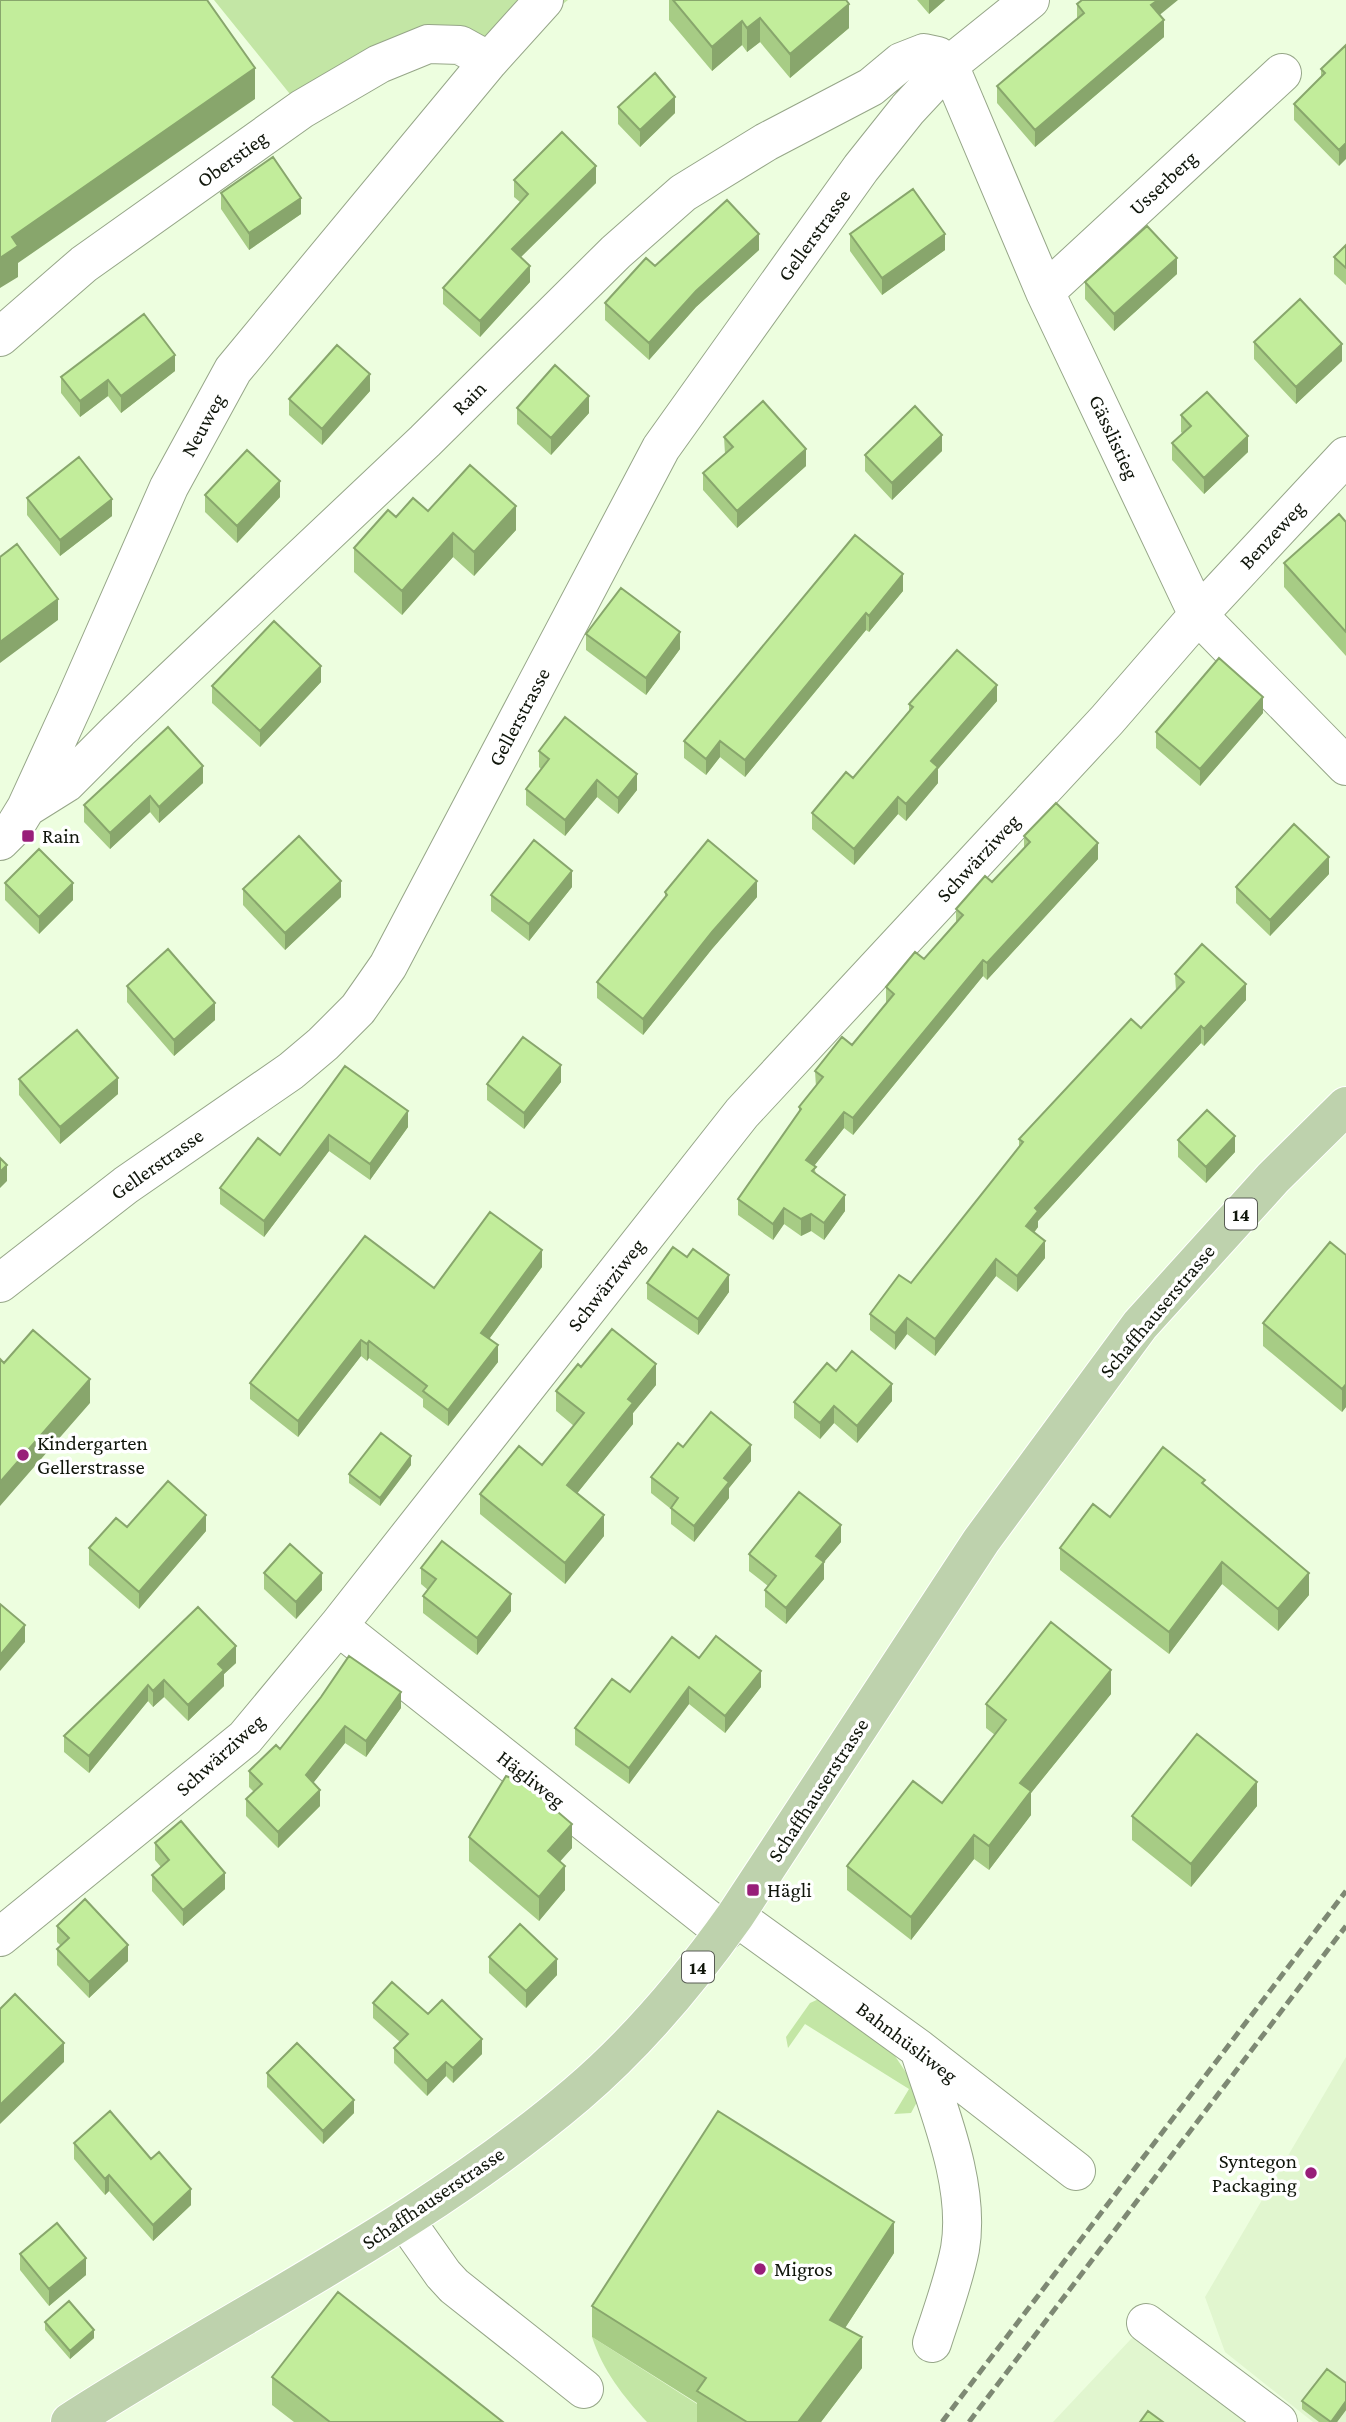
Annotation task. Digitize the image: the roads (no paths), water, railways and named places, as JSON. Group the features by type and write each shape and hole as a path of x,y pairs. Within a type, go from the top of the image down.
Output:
{"main road":[{"name":"Schaffhauserstrasse","path":"70,2422 405,2220 470,2176 578,2093 649,2024 692,1975 730,1924 981,1541 1140,1325 1273,1178 1346,1106"}],"street":[{"name":"Neuweg","path":"0,841 15,826 26,808 169,487 233,370 489,61 544,0"},
{"name":"Gellerstrasse","path":"0,1283 126,1185 291,1071 358,1009 388,966 661,448 861,168 908,109 949,65 1030,0"},
{"name":"Oberstieg","path":"0,337 95,257 302,109 379,64 428,44 460,45 489,61"},
{"name":"Rain","path":"26,808 66,783 118,730 425,441 616,252 683,193 766,142 871,87 901,62 924,53 938,56 949,65"},
{"name":"Gässlistieg","path":"949,65 1045,292 1198,615 1346,766"},
{"name":"Usserberg","path":"1045,292 1282,73"},
{"name":"Benzeweg","path":"1198,615 1346,456"},
{"name":"Schwärziweg","path":"0,1937 245,1738 338,1626 742,1113 1107,720 1198,615"},
{"path":"75,701 93,720 118,730"},
{"name":"Hägliweg","path":"338,1626 730,1924"},
{"name":"Bahnhüsliweg","path":"730,1924 919,2049 1076,2171"},
{"path":"919,2049 952,2157 958,2183 961,2222 957,2259 932,2343"},
{"path":"405,2220 454,2286 584,2389"},
{"path":"1146,2323 1278,2422"}],"railway":[{"path":"942,2422 1346,1891"},
{"path":"969,2422 1346,1926"}],"place":[{"name":"Rain","path":"28,836"},
{"name":"Kindergarten Gellerstrasse","path":"23,1455"},
{"name":"Hägli","path":"753,1890"},
{"name":"Syntegon Packaging","path":"1311,2173"},
{"name":"Migros","path":"760,2269"}]}
